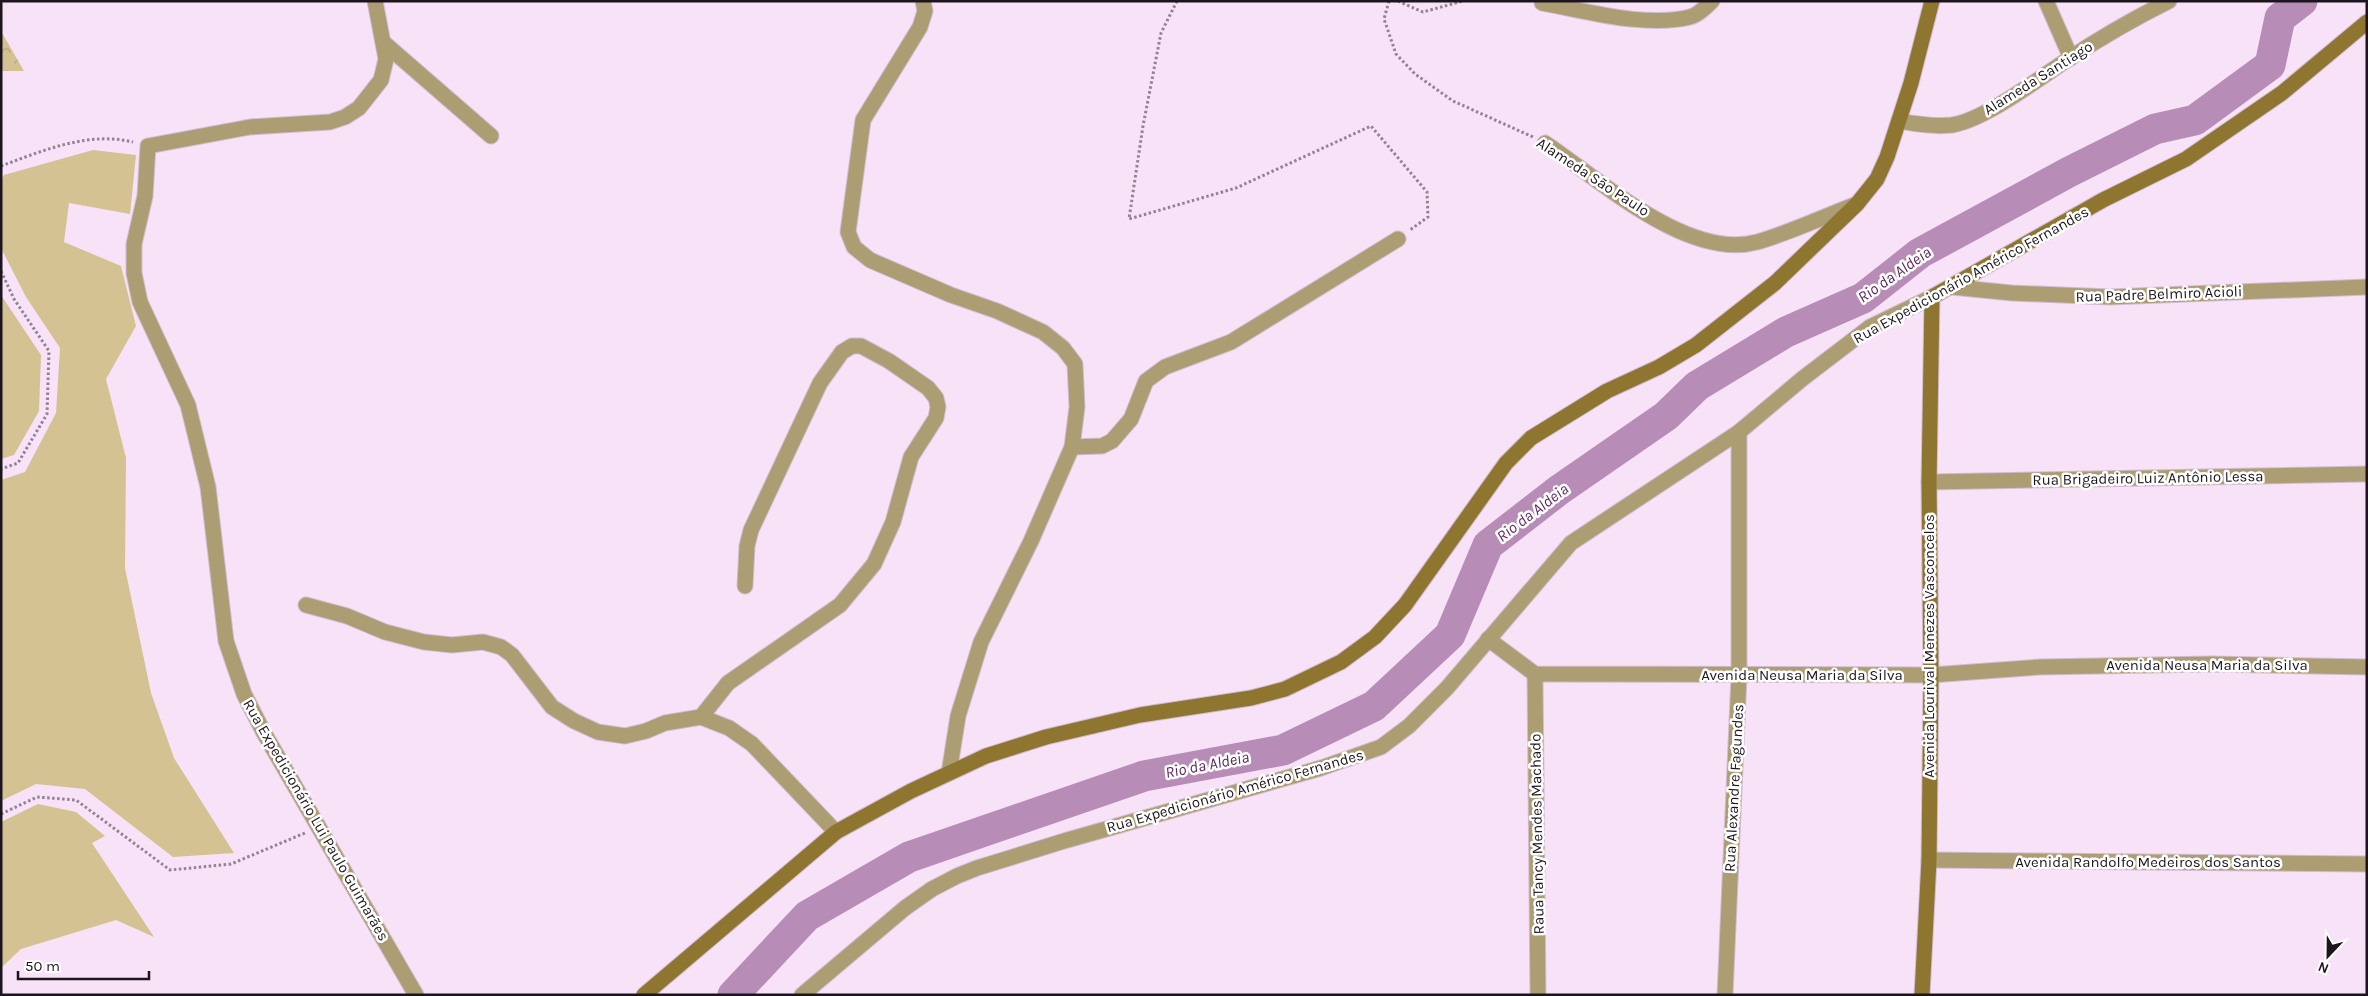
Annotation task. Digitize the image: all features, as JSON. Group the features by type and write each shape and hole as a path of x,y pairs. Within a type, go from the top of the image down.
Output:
{"street":[{"path":"148,146 250,128 330,122 345,117 359,108 381,80 386,60 375,1"},
{"path":"923,1 925,11 920,27 863,120 848,232 854,247 870,260 951,296 997,311 1035,328 1063,348 1075,364 1077,407 1072,447 1031,541 981,642 958,716 949,773"},
{"path":"1542,3 1622,17 1665,20 1692,16 1712,1"},
{"path":"644,995 836,832 885,804 986,756 1046,737 1140,715 1250,698 1285,688 1340,662 1375,637 1406,605 1506,463 1531,438 1607,391 1659,367 1703,340 1775,283 1857,204 1877,179 1887,157 1899,122 1932,1"},
{"path":"2046,1 2071,58"},
{"name":"Alameda Santiago","path":"1899,122 1936,126 1953,125 1977,116 2028,87 2136,17 2169,1"},
{"name":"Rua Expedicionário Américo Fernandes","path":"802,995 905,908 932,889 957,876 1064,841 1312,771 1381,746 1409,726 1427,708 1571,543 1739,432 1802,379 1870,327 1952,287 2104,200 2192,155 2282,93 2367,22"},
{"path":"384,43 491,136"},
{"name":"Alameda São Paulo","path":"1544,143 1621,198 1663,223 1704,240 1732,245 1756,242 1857,204"},
{"name":"Rua Expedicionário Lui Paulo Guimarães","path":"148,146 145,196 134,244 134,273 140,302 188,405 202,455 214,526 226,641 239,680 264,733 416,995"},
{"path":"1072,447 1102,446 1112,441 1131,419 1146,381 1165,367 1231,342 1398,239"},
{"name":"Rua Padre Belmiro Acioli","path":"1952,287 2012,293 2074,296 2367,287"},
{"name":"Avenida Lourival Menezes Vasconcelos","path":"1922,995 1929,860 1931,675 1929,482 1932,297"},
{"path":"701,717 728,683 840,605 874,564 893,522 912,457 936,418 938,407 936,398 928,388 889,361 861,346 852,346 842,352 820,383 751,530 747,546 745,586"},
{"name":"Rua Alexandre Fagundes","path":"1725,995 1739,676 1739,432"},
{"name":"Rua Brigadeiro Luiz Antônio Lessa","path":"1929,482 2367,474"},
{"path":"306,605 347,616 386,632 424,642 452,645 482,642 501,647 512,655 552,707 574,721 598,732 625,736 646,731 665,722 701,717 729,728 752,744 836,832"},
{"path":"1488,640 1535,674"},
{"name":"Avenida Neusa Maria da Silva","path":"1535,674 1931,675 2040,667 2212,664 2367,667"},
{"name":"Raua Tancy Mendes Machado","path":"1535,674 1538,995"},
{"name":"Avenida Randolfo Medeiros dos Santos","path":"1929,860 2367,864"}],"path":[{"path":"1177,1 1161,33 1142,126 1129,219 1236,188 1371,126 1427,192 1428,217 1398,239"},
{"name":"Alameda São Paulo","path":"1389,1 1384,19 1396,54 1415,74 1453,101 1544,143"},
{"path":"1398,1 1423,12 1463,1"},
{"path":"1,166 60,144 99,140 128,141 148,146"},
{"path":"1,271 14,299 50,350 47,414 18,463 1,469"},
{"path":"1,814 37,797 76,800 170,870 231,864 319,827"}],"green space":[{"path":"1,31 24,71 1,71"},
{"path":"93,150 136,155 130,214 69,203 64,242 121,266 136,326 106,379 126,458 125,568 151,693 174,758 234,853 173,857 85,789 36,784 1,801 1,480 25,472 56,413 60,348 26,297 1,248 1,179 4,175"},
{"path":"1,295 41,355 39,411 14,455 1,459"},
{"path":"38,804 76,812 105,836 92,843 154,937 116,920 21,949 1,968 1,822"}],"waterway":[{"name":"Rio da Aldeia","path":"733,995 807,916 909,857 1144,776 1283,750 1374,706 1450,635 1488,545 1559,490 1666,416 1697,386 1786,332 1863,298 1920,253 2069,172 2155,129 2195,120 2270,65 2280,18 2302,1"}]}
